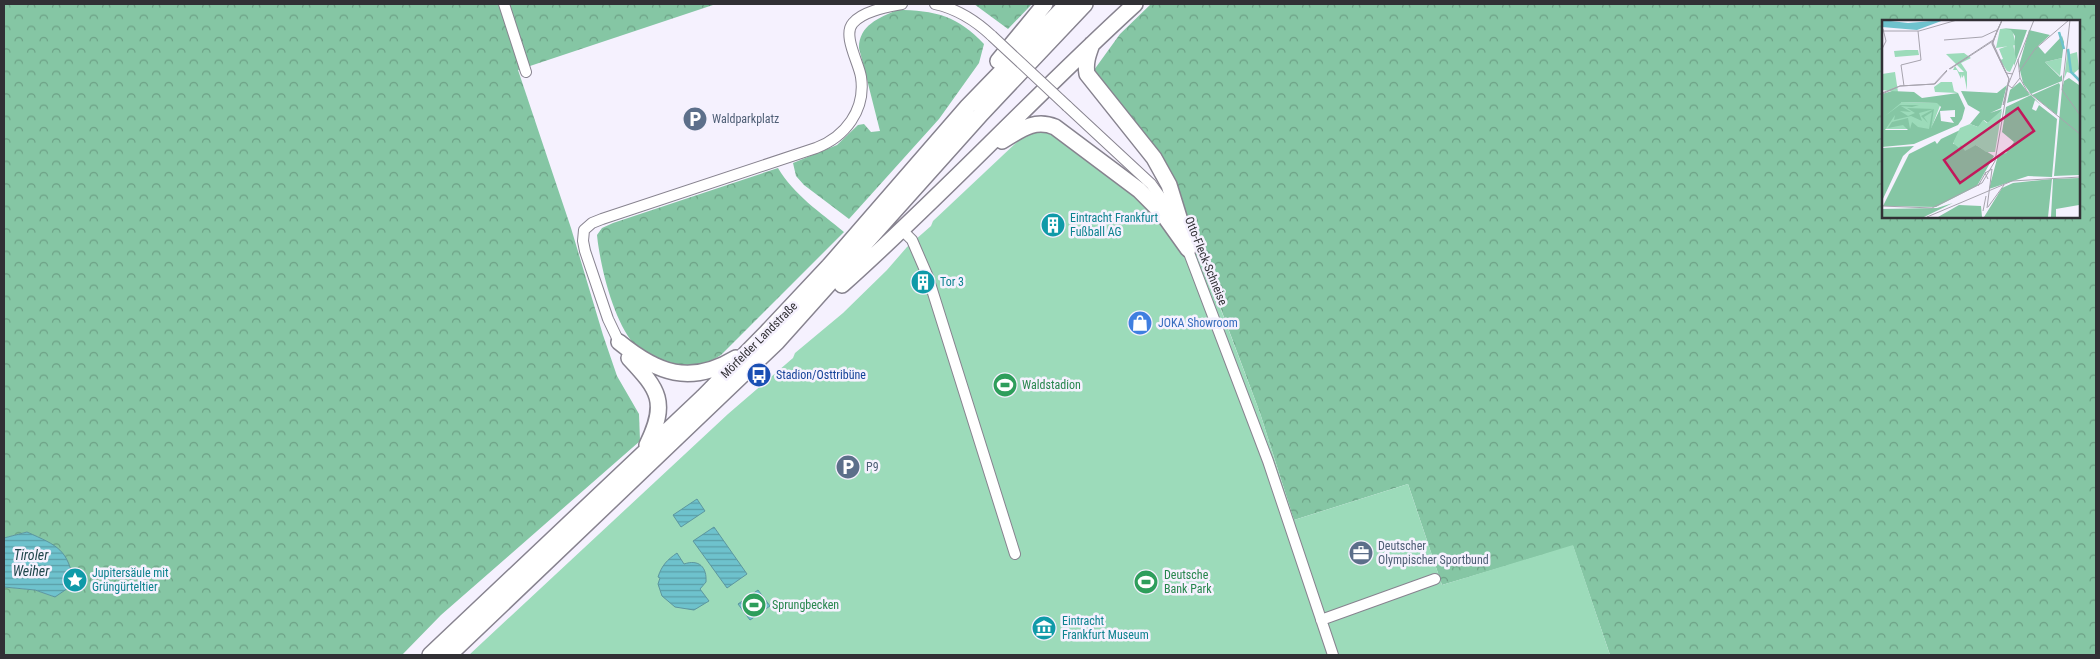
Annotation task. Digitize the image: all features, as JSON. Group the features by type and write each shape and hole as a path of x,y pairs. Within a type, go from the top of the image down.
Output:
{"highway":[{"path":"968,106 994,67 1045,4"},
{"name":"Mörfelder Landstraße","path":"430,655 750,350 830,266 968,106 1066,4"},
{"name":"Mörfelder Landstraße","path":"449,655 777,342 840,274 988,106 1085,4"},
{"path":"777,342 847,280 979,155 1093,42 1135,4"},
{"path":"1093,42 1087,58 1087,74 1143,143 1162,172 1178,212 1188,249"},
{"path":"979,155 1024,127 1034,123 1049,124 1139,190 1163,214 1188,249"},
{"path":"618,342 652,366 674,373 707,371 729,362 750,350"},
{"path":"618,342 651,382 658,400 657,423 643,454"}],"street":[{"path":"504,4 526,72"},
{"path":"618,342 608,319 585,251 583,241 584,230 592,223 602,219 816,148 837,137 856,114 862,90 861,76 849,34 852,24 863,15 902,4"},
{"name":"Otto-Fleck-Schneise","path":"935,4 958,11 971,18 992,36 1151,184 1169,206 1188,249 1268,460 1333,655"},
{"path":"901,229 912,240 928,277 1015,554"},
{"path":"1321,620 1435,579"}],"green space":[{"path":"4,4 716,4 518,70 571,228 617,376 639,414 640,441 441,615 402,655 4,655 4,587 35,590 55,597 27,532 4,538"},
{"path":"974,4 1032,4 1008,29"},
{"path":"1151,4 2096,4 2096,655 1610,655 1573,546 1442,585 1408,484 1294,520 1260,413 1166,163 1094,70 1120,34"},
{"path":"897,10 923,11 945,16 965,27 984,44 979,63 939,119 849,219 804,185 796,176 793,163 837,145 858,125 864,124 871,132 880,131 859,48 860,40 862,33 871,23"},
{"name":"Waldstadion","path":"1036,127 1060,137 1145,200 1177,243 1193,236 1260,413 1294,520 1408,484 1442,585 1573,545 1610,655 469,655 728,414 793,358 795,353 843,313 887,270 907,247 931,226 933,221 1019,140 1034,133"},
{"path":"778,168 784,178 800,195 844,232 721,355 696,366 684,367 660,361 641,351 627,334 609,292 597,235 602,228"}],"water":[{"path":"697,499 705,511 681,527 673,515"},
{"path":"714,527 747,574 727,588 693,541"},
{"name":"Tiroler Weiher","path":"27,532 47,541 60,550 65,556 72,572 74,584 55,597 35,590 4,587 4,538"},
{"path":"677,553 684,564 698,564 705,572 706,582 700,589 709,601 694,610 675,607 662,596 658,584 660,578 658,577 663,566"},
{"name":"Sprungbecken","path":"758,590 770,606 750,620 738,604"}],"place":[{"name":"Waldparkplatz","path":"695,119"},
{"name":"Eintracht Frankfurt Fußball AG","path":"1053,225"},
{"name":"Tor 3","path":"923,282"},
{"name":"JOKA Showroom","path":"1140,323"},
{"name":"Stadion/Osttribüne","path":"759,375"},
{"name":"Waldstadion","path":"1005,385"},
{"name":"P9","path":"848,467"},
{"name":"Deutscher Olympischer Sportbund","path":"1361,553"},
{"name":"Jupitersäule mit Grüngürteltier","path":"75,580"},
{"name":"Deutsche Bank Park","path":"1146,582"},
{"name":"Sprungbecken","path":"754,605"},
{"name":"Eintracht Frankfurt Museum","path":"1044,628"}]}
